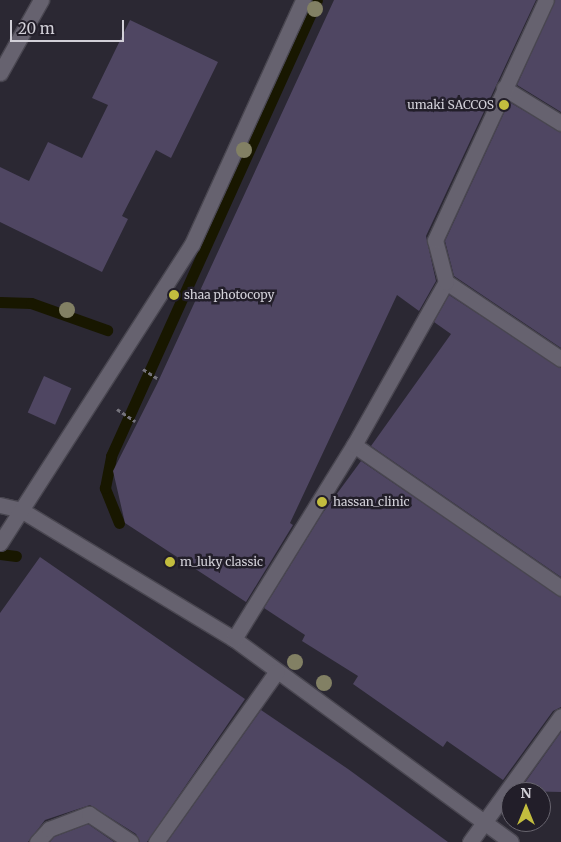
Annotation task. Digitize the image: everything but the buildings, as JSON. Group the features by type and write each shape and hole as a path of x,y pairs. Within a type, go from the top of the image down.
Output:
{"street":[{"path":"0,73 42,0"},
{"path":"0,543 192,244 303,0"},
{"path":"546,0 435,240 446,282 561,359"},
{"path":"504,88 561,123"},
{"path":"234,639 354,445 446,282"},
{"path":"354,445 561,588"},
{"path":"0,505 21,510 234,639 511,842"},
{"path":"156,842 277,671"},
{"path":"470,842 561,716"},
{"path":"37,842 49,830 89,814 131,842"}],"path":[{"path":"143,369 157,378"},
{"path":"124,414 135,422"}],"waterway":[{"path":"119,523 105,488 111,456 317,0"},
{"path":"0,302 31,303 107,330"},
{"path":"0,554 16,556"}],"place":[{"name":"umaki SACCOS","path":"504,105"},
{"name":"shaa photocopy","path":"174,295"},
{"name":"hassan_clinic","path":"322,502"},
{"name":"m_luky classic","path":"170,562"}]}
